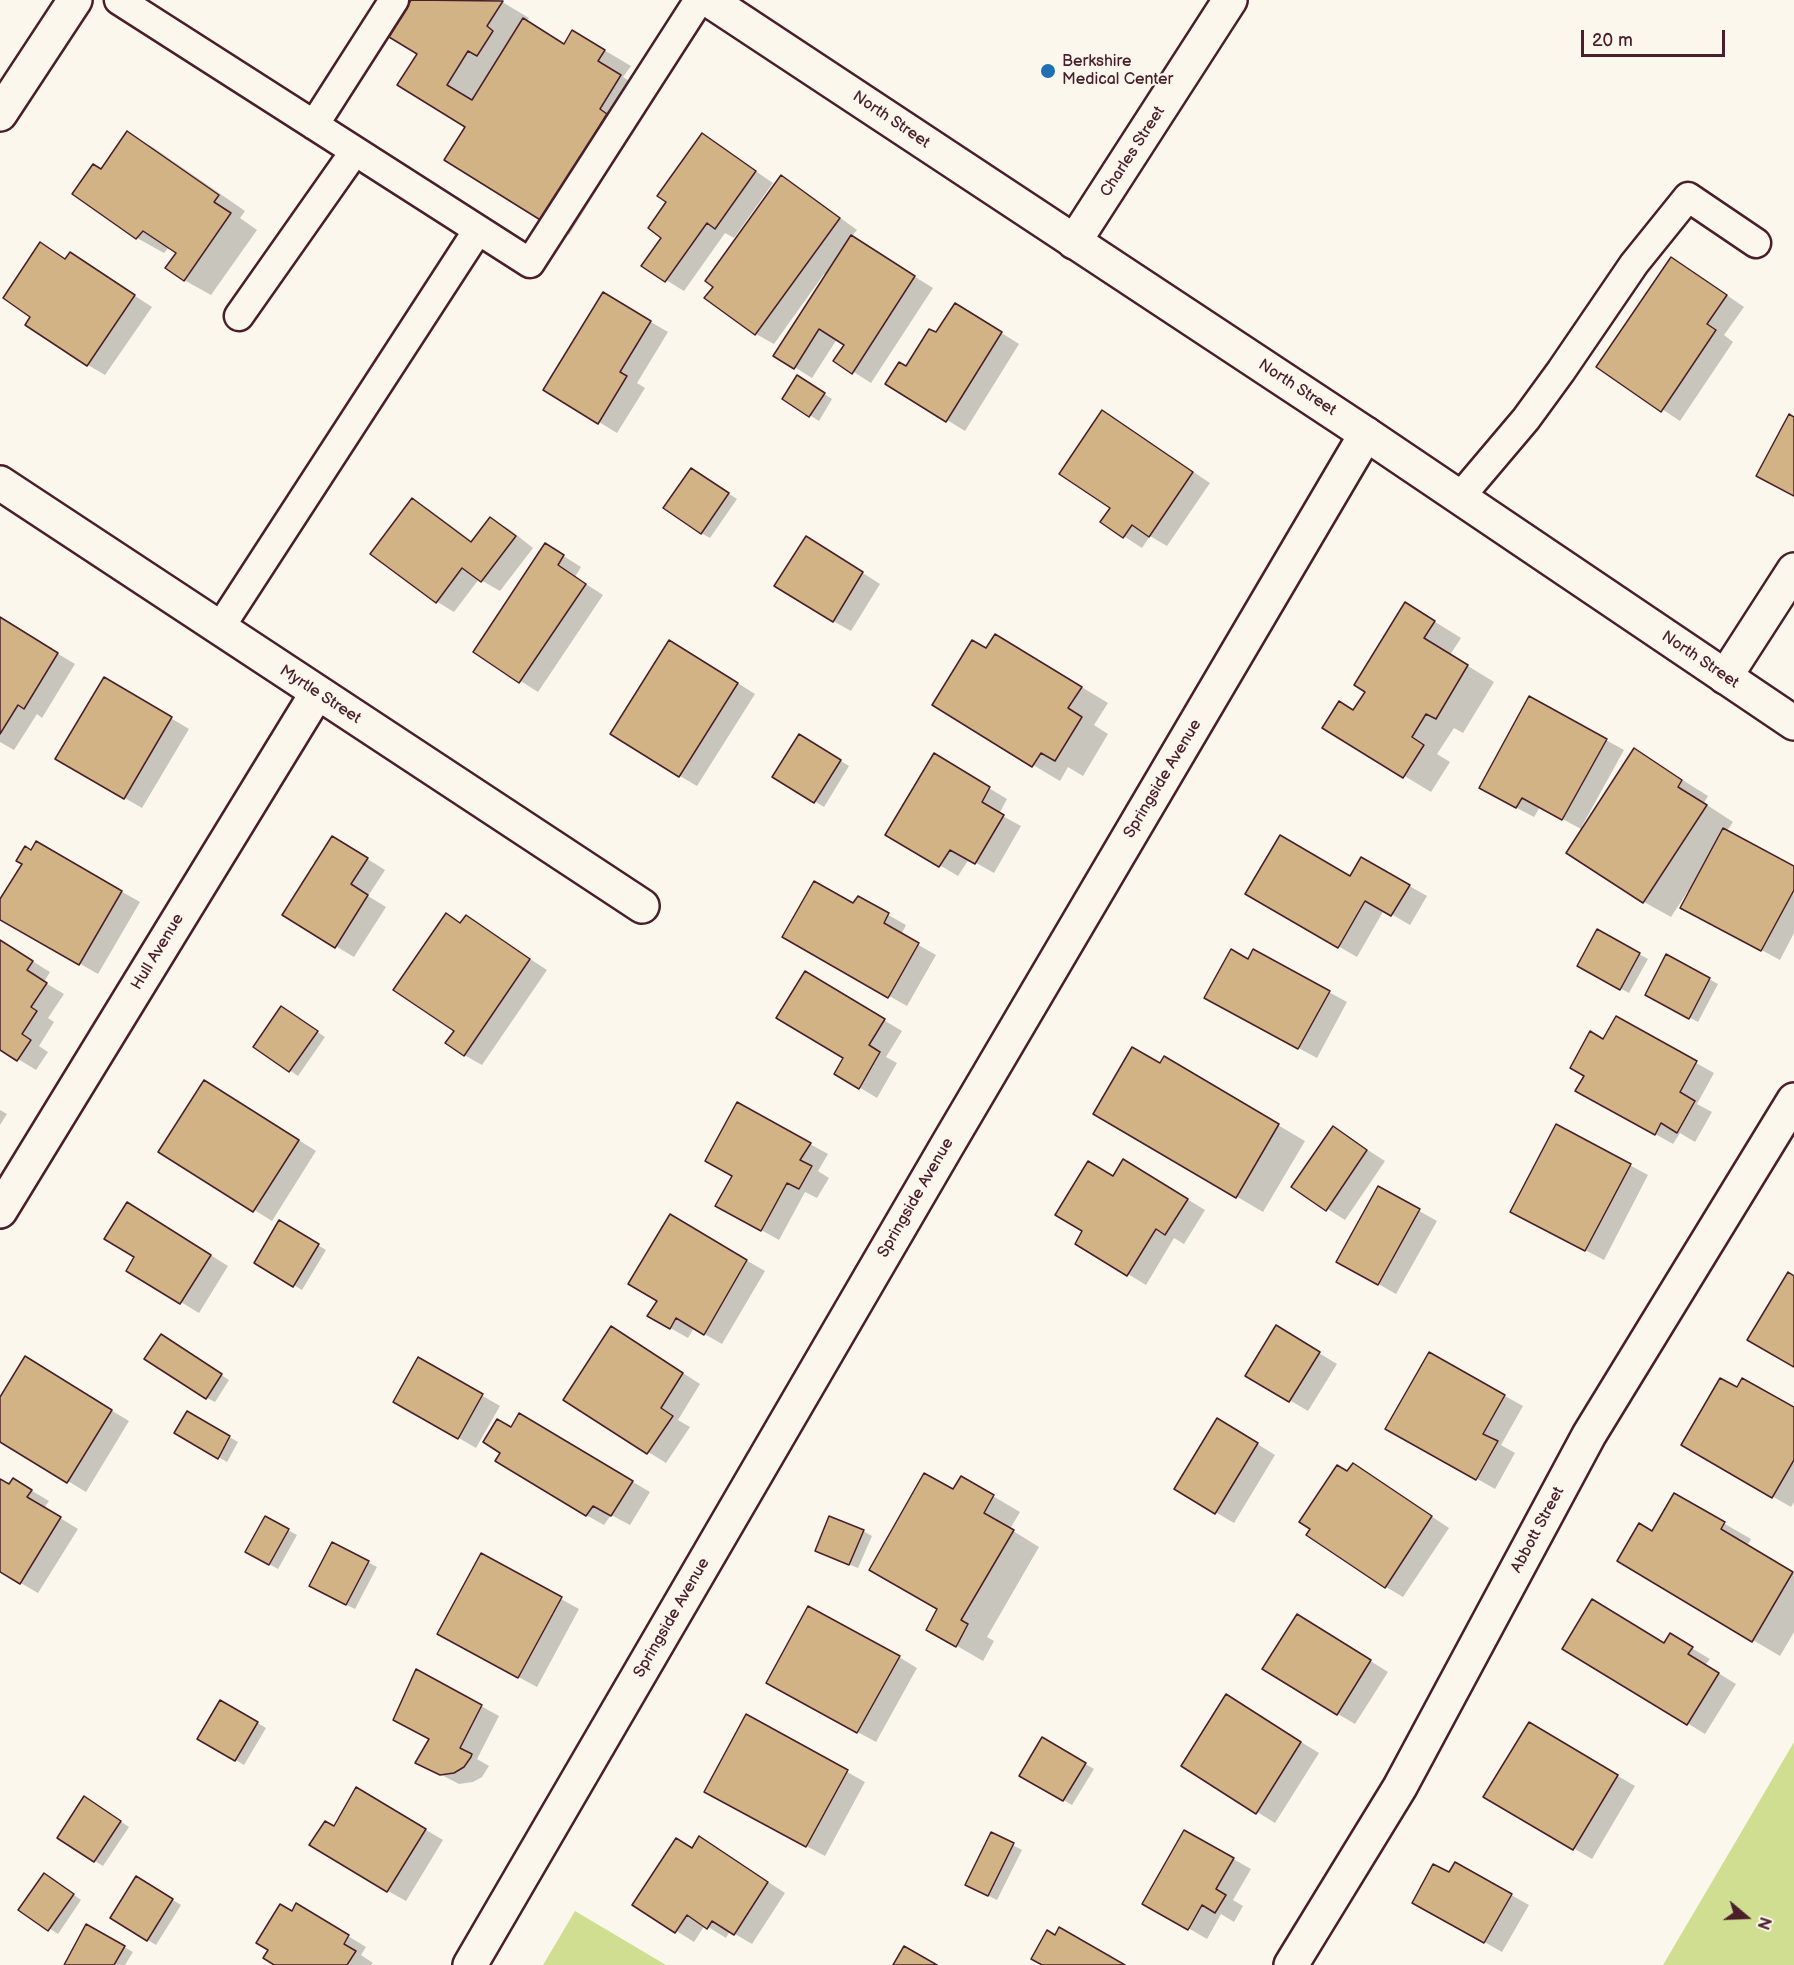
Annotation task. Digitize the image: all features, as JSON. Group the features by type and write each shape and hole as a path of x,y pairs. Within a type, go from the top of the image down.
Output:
{"street":[{"path":"0,114 75,0"},
{"name":"North Street","path":"709,0 1366,434 1794,723"},
{"name":"North Street","path":"738,0 797,57"},
{"name":"Charles Street","path":"1074,242 1230,0"},
{"name":"Springside Avenue","path":"470,1965 942,1154 1366,434"},
{"name":"Myrtle Street","path":"0,483 642,906"},
{"path":"1725,677 1794,570"},
{"name":"Hull Avenue","path":"0,1211 316,693"},
{"name":"Abbott Street","path":"1291,1965 1400,1787 1589,1435 1794,1100"}],"lane":[{"path":"119,0 530,263 699,0"},
{"path":"314,124 394,0"},
{"path":"239,316 355,151"},
{"path":"1460,497 1526,418 1634,264 1688,197 1756,243"},
{"path":"219,629 478,230"}],"green space":[{"path":"1794,1742 1794,1965 1663,1965 1739,1836"},
{"path":"575,1911 666,1965 543,1965"}],"building":[{"path":"411,0 503,1 487,26 493,31 477,56 468,51 447,85 472,100 523,18 564,44 572,30 605,50 598,61 621,75 600,109 607,114 542,221 444,160 465,127 397,85 417,54 389,37"},
{"path":"127,131 219,195 214,202 231,213 184,281 165,268 176,253 143,231 136,239 72,194 93,164 101,169"},
{"path":"702,133 756,171 715,229 707,223 665,282 641,266 661,238 648,228 666,202 657,196"},
{"path":"781,175 840,218 755,335 704,298 713,287 705,281"},
{"path":"851,235 915,276 852,374 833,361 844,345 819,329 794,369 773,356"},
{"path":"40,242 65,259 70,252 135,295 87,366 25,325 30,317 3,298"},
{"path":"1671,257 1727,295 1707,324 1716,330 1661,412 1596,367"},
{"path":"603,292 651,321 620,372 627,376 598,424 543,390"},
{"path":"955,303 1002,332 946,422 885,384 899,362 906,366 929,329 936,332"},
{"path":"797,375 825,393 809,417 782,399"},
{"path":"1102,410 1193,472 1149,537 1132,525 1123,538 1100,522 1110,508 1059,474"},
{"path":"1789,414 1794,417 1794,496 1756,476"},
{"path":"691,468 729,493 701,534 663,508"},
{"path":"412,498 471,542 490,517 516,536 481,582 462,568 436,603 370,554"},
{"path":"806,536 863,572 833,622 774,586"},
{"path":"545,543 564,555 558,565 586,584 519,683 473,652"},
{"path":"1405,602 1435,621 1424,638 1468,665 1436,719 1426,714 1412,737 1424,745 1403,778 1322,728 1339,701 1353,710 1365,692 1354,685"},
{"path":"0,617 58,653 24,709 18,705 0,734"},
{"path":"995,634 1082,687 1068,708 1082,717 1055,761 1041,753 1032,767 932,705 972,640 986,648"},
{"path":"669,640 738,683 679,777 610,734"},
{"path":"104,677 172,717 124,799 55,759"},
{"path":"1529,696 1607,739 1562,820 1522,798 1516,808 1479,788"},
{"path":"799,734 841,760 814,803 772,777"},
{"path":"1634,748 1682,780 1678,787 1707,805 1643,903 1566,853"},
{"path":"934,753 990,787 982,802 1004,815 975,864 950,850 939,867 885,835"},
{"path":"1723,828 1794,866 1794,890 1761,951 1680,908"},
{"path":"1280,835 1350,876 1361,857 1410,885 1391,916 1365,901 1338,948 1245,894"},
{"path":"332,836 368,858 351,884 368,895 335,948 282,915"},
{"path":"36,841 122,891 79,965 0,920 0,899 22,864 16,861 25,846 31,850"},
{"path":"814,881 853,903 858,896 889,913 884,923 919,943 888,998 782,937"},
{"path":"446,913 460,923 466,915 530,959 464,1056 445,1043 454,1031 393,990"},
{"path":"1597,929 1640,953 1620,990 1577,966"},
{"path":"0,940 33,961 27,970 47,983 31,1007 37,1011 22,1034 31,1040 17,1061 0,1050"},
{"path":"1231,949 1248,959 1253,949 1330,991 1298,1049 1204,998"},
{"path":"1666,954 1710,978 1689,1019 1645,995"},
{"path":"805,971 885,1019 869,1045 880,1052 859,1089 834,1074 843,1058 776,1018"},
{"path":"281,1006 318,1031 289,1072 253,1047"},
{"path":"1616,1016 1697,1061 1680,1092 1695,1101 1677,1133 1661,1123 1655,1135 1575,1091 1584,1076 1570,1068 1590,1031 1603,1039"},
{"path":"1132,1047 1160,1063 1164,1056 1279,1124 1236,1198 1093,1114"},
{"path":"204,1080 299,1140 253,1212 158,1152"},
{"path":"737,1102 811,1143 800,1160 812,1166 799,1189 787,1183 761,1231 715,1206 732,1176 705,1161"},
{"path":"1556,1124 1631,1164 1585,1251 1510,1212"},
{"path":"1333,1126 1367,1150 1326,1211 1291,1187"},
{"path":"1123,1159 1188,1199 1165,1235 1156,1229 1127,1276 1075,1244 1082,1231 1055,1215 1088,1161 1113,1176"},
{"path":"1378,1186 1420,1209 1378,1285 1336,1262"},
{"path":"127,1202 211,1255 180,1304 126,1271 134,1257 104,1239"},
{"path":"670,1214 747,1260 704,1335 676,1318 670,1329 647,1316 657,1301 628,1284"},
{"path":"279,1220 319,1244 293,1287 254,1263"},
{"path":"1788,1272 1794,1276 1794,1367 1747,1340"},
{"path":"1276,1325 1320,1352 1289,1402 1245,1376"},
{"path":"611,1326 683,1373 661,1408 673,1416 647,1454 563,1400"},
{"path":"161,1334 222,1374 206,1399 144,1359"},
{"path":"1429,1352 1505,1395 1483,1434 1498,1441 1476,1480 1385,1429"},
{"path":"25,1356 112,1410 67,1483 0,1442 0,1397"},
{"path":"418,1357 483,1394 458,1439 393,1402"},
{"path":"1720,1378 1737,1387 1742,1378 1794,1407 1794,1460 1772,1498 1681,1445"},
{"path":"187,1411 230,1436 218,1459 174,1433"},
{"path":"519,1413 633,1481 611,1516 593,1506 586,1516 495,1461 500,1453 483,1442 497,1419 511,1427"},
{"path":"1217,1418 1258,1443 1215,1514 1174,1489"},
{"path":"1353,1463 1432,1516 1385,1588 1306,1535 1310,1529 1299,1522 1337,1465 1347,1471"},
{"path":"924,1473 953,1489 961,1476 994,1495 984,1513 1014,1530 961,1620 968,1624 956,1647 926,1630 937,1609 869,1570"},
{"path":"13,1478 32,1490 27,1497 61,1517 20,1584 0,1572 0,1479 9,1484"},
{"path":"1674,1493 1725,1522 1721,1529 1793,1572 1752,1642 1617,1561 1639,1523 1652,1531"},
{"path":"265,1516 289,1529 269,1565 245,1552"},
{"path":"829,1516 864,1530 849,1565 815,1551"},
{"path":"332,1542 369,1561 346,1605 309,1586"},
{"path":"481,1553 562,1597 518,1678 437,1634"},
{"path":"1592,1599 1664,1643 1670,1633 1693,1647 1688,1654 1719,1673 1687,1725 1562,1649"},
{"path":"808,1606 900,1656 857,1733 766,1683"},
{"path":"1297,1614 1371,1660 1337,1715 1262,1669"},
{"path":"416,1669 482,1705 460,1748 472,1754 471,1757 464,1767 454,1773 440,1775 415,1763 429,1739 393,1720"},
{"path":"1226,1694 1301,1742 1256,1814 1181,1766"},
{"path":"220,1700 258,1722 235,1761 197,1739"},
{"path":"746,1714 848,1770 806,1847 704,1792"},
{"path":"1529,1722 1618,1775 1573,1850 1483,1797"},
{"path":"1042,1737 1086,1763 1063,1801 1019,1776"},
{"path":"356,1787 426,1829 387,1892 309,1845 325,1821 334,1826"},
{"path":"84,1796 121,1821 94,1862 57,1838"},
{"path":"1184,1830 1234,1858 1216,1889 1226,1895 1215,1913 1202,1905 1188,1930 1142,1904"},
{"path":"991,1832 1014,1843 988,1896 965,1885"},
{"path":"699,1836 768,1882 734,1935 712,1921 707,1929 687,1915 675,1933 632,1905 676,1838 692,1848"},
{"path":"1455,1862 1512,1894 1484,1943 1412,1903 1433,1864 1449,1872"},
{"path":"44,1873 74,1894 48,1931 18,1910"},
{"path":"136,1876 173,1899 147,1941 110,1918"},
{"path":"296,1903 349,1935 344,1944 356,1951 347,1965 274,1965 263,1958 268,1950 256,1943 280,1904 292,1911"},
{"path":"86,1924 125,1946 114,1965 64,1965"},
{"path":"1059,1927 1125,1965 1042,1965 1031,1959 1047,1930 1055,1935"},
{"path":"904,1946 937,1965 893,1965"}],"place":[{"name":"Berkshire Medical Center","path":"1048,71"}]}
